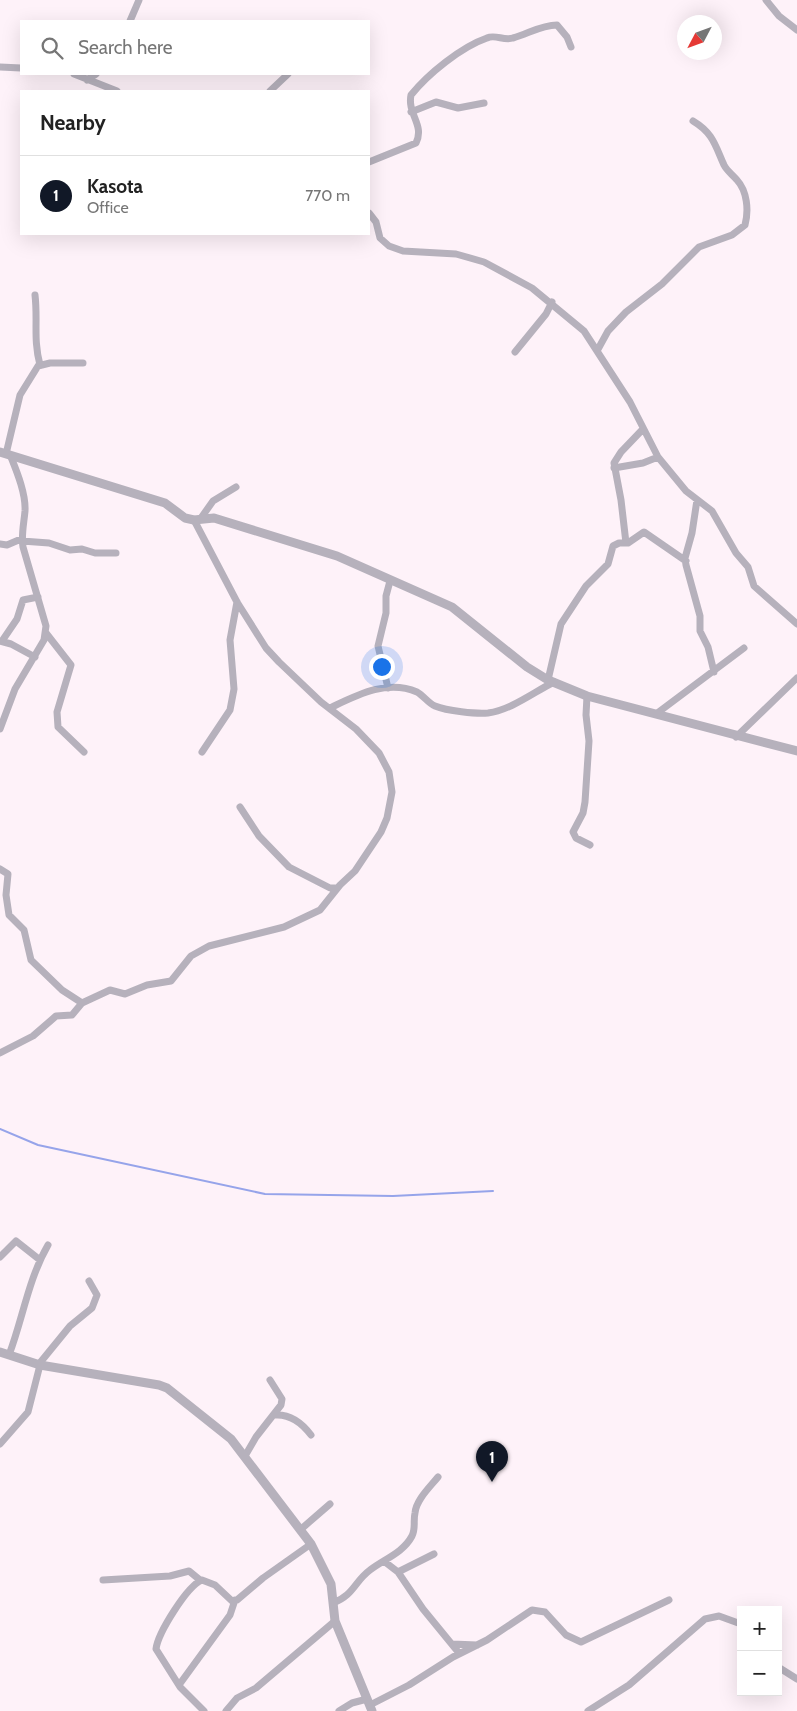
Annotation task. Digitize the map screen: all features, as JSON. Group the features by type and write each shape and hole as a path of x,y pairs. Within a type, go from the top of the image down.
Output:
{"street":[{"path":"130,20 140,0"},
{"path":"766,0 779,16 797,30"},
{"path":"370,162 416,143 420,130 409,103 411,95 460,52 486,38 512,39 544,27 557,25 567,37 571,47"},
{"path":"0,67 20,68"},
{"path":"76,75 114,90"},
{"path":"87,80 94,75"},
{"path":"271,90 287,75"},
{"path":"412,112 436,102 458,108 484,103"},
{"path":"597,350 608,330 626,312 662,284 699,247 732,236 745,224 746,201 741,186 724,166 717,146 710,136 693,121"},
{"path":"370,214 376,222 380,238 389,246 403,250 456,254 484,262 532,288 552,302 584,331 597,350 658,457 686,491 712,511 726,532 736,553 748,567 754,586 797,624"},
{"path":"34,295 37,313 34,340 40,366"},
{"path":"515,352 546,314 552,302"},
{"path":"0,728 15,689 35,657 46,633 45,619 22,540 25,509 18,477 5,454 20,395 32,373 40,366 82,363"},
{"path":"626,543 622,500 614,463 621,452 643,429"},
{"path":"5,454 165,503 184,518 214,518 242,525 328,553 452,607 527,667 551,681 587,696 736,737 797,751"},
{"path":"614,468 643,463 658,457"},
{"path":"198,519 213,501 236,487"},
{"path":"697,500 686,561 692,592 700,616 700,631 708,647 714,672"},
{"path":"0,1052 33,1036 56,1016 72,1015 82,1003 110,990 125,994 147,985 171,981 191,956 209,946 284,928 320,910 355,871 381,832 387,818 392,792 389,772 379,753 356,729 272,655 237,602 198,519"},
{"path":"551,681 561,624 586,586 608,564 613,546 619,543 626,543 644,532 686,561"},
{"path":"0,544 7,545 22,540 49,543 70,550 82,549 95,553 116,553"},
{"path":"388,688 378,646 386,613 386,596 390,581"},
{"path":"35,657 1,641 13,628 23,600 38,597"},
{"path":"202,752 230,710 234,689 230,640 237,602"},
{"path":"46,633 71,665 56,712 58,727 84,752"},
{"path":"656,714 744,648"},
{"path":"736,737 797,678"},
{"path":"330,708 363,691 388,688 417,692 436,707 489,713 501,709 551,681"},
{"path":"587,696 586,715 589,741 585,802 583,813 573,832 576,838 590,844"},
{"path":"240,808 259,836 289,867 330,888 338,888"},
{"path":"0,869 8,874 6,895 9,914 24,930 31,960 62,990 82,1003"},
{"path":"0,1257 16,1241 40,1260"},
{"path":"48,1244 28,1289 16,1336 4,1353 40,1364 147,1382 167,1388 224,1431 311,1544 330,1584 335,1621 370,1705"},
{"path":"0,1444 28,1412 40,1364 70,1326 92,1308 97,1295 89,1282"},
{"path":"245,1456 256,1437 279,1410 282,1399 270,1380"},
{"path":"275,1416 285,1416 299,1422 311,1435"},
{"path":"333,1603 344,1598 367,1573 385,1562 410,1539 413,1533 414,1512 438,1477"},
{"path":"300,1530 330,1504"},
{"path":"179,1685 230,1614 235,1600 311,1544"},
{"path":"398,1572 434,1554"},
{"path":"385,1562 398,1572 442,1635 460,1653"},
{"path":"103,1580 170,1576 189,1571 200,1580 215,1585 228,1598 235,1600"},
{"path":"200,1580 184,1595 162,1630 157,1643 157,1653 179,1685 204,1711"},
{"path":"338,1711 352,1703 370,1705 409,1685 536,1609 545,1612 566,1635 580,1642 669,1600"},
{"path":"588,1711 629,1685 705,1619 719,1616 737,1623"},
{"path":"226,1711 237,1698 256,1688 335,1621"},
{"path":"452,1644 477,1645"},
{"path":"782,1670 797,1679"}],"waterway":[{"path":"0,1129 38,1145 265,1194 393,1196 493,1191"}],"place":[{"name":"Kasota","path":"492,1482"}]}
